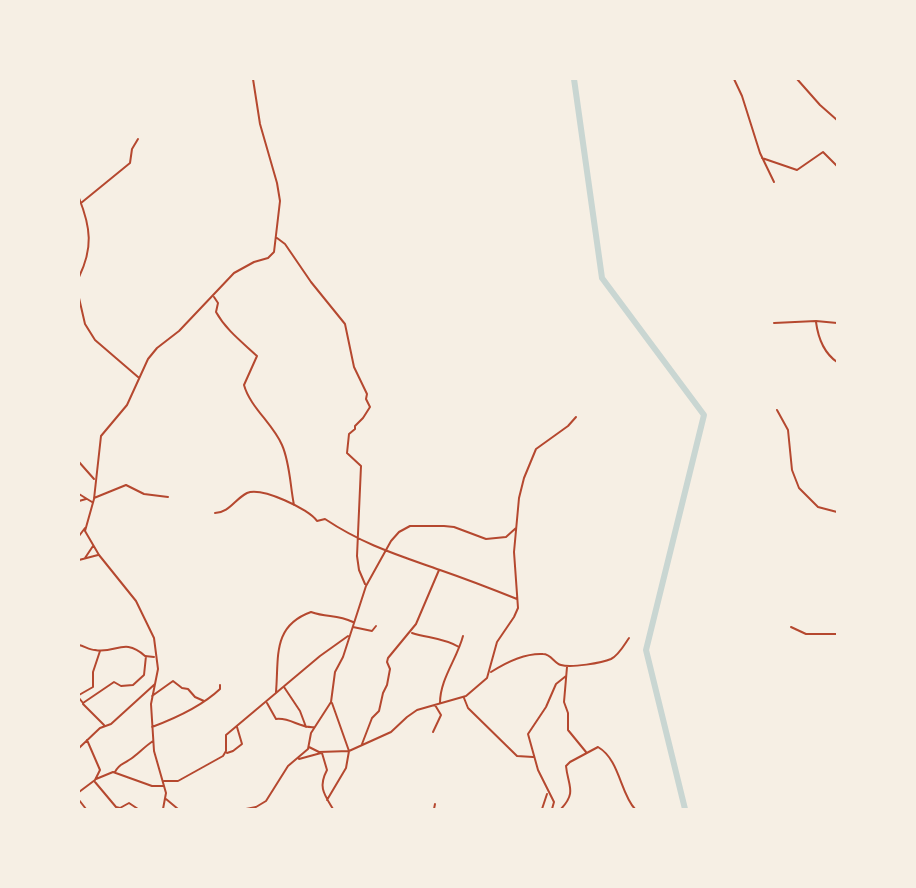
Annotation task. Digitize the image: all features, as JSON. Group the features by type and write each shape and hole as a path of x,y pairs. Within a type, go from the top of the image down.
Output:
{"street":[{"path":"163,809 165,786 152,727 151,696 158,666 155,638 143,612 125,585 93,546 86,534 86,526 93,500 101,436 125,409 138,377 152,353 180,331 241,268 274,252 280,201 260,124 253,79"},
{"path":"734,79 762,158 774,182"},
{"path":"797,79 837,120"},
{"path":"81,202 130,163 132,149 138,139"},
{"path":"762,158 797,170 823,152 837,166"},
{"path":"79,198 89,237 89,254 79,278"},
{"path":"276,238 285,244 345,324 354,367 367,394 369,409 350,432 347,442 347,455 361,466 357,537 359,570 366,586"},
{"path":"212,296 218,303 216,313 257,356 245,380 245,390 282,444 288,461 294,506"},
{"path":"79,298 85,324 95,340 138,377"},
{"path":"816,321 820,340 832,359 837,362"},
{"path":"774,323 837,323"},
{"path":"777,410 788,430 792,470 799,488 818,507 837,512"},
{"path":"295,760 322,753 349,751 391,732 412,713 463,697 484,682 490,673 497,642 514,617 519,600 513,552 522,486 536,449 576,417"},
{"path":"79,462 95,480"},
{"path":"79,495 93,500 124,485 144,494 168,498"},
{"path":"215,513 223,512 252,492 265,494 313,515 317,521 326,519 385,551 519,600"},
{"path":"79,501 87,499"},
{"path":"79,536 86,526"},
{"path":"246,809 257,807 266,801 288,766 309,747 311,733 331,702 335,672 343,657 366,586 399,532 410,526 454,527 486,539 506,537 517,527"},
{"path":"84,559 93,546"},
{"path":"79,560 99,555"},
{"path":"362,745 372,718 379,711 390,669 388,658 411,632 439,569"},
{"path":"276,693 282,633 287,626 311,612 325,618 338,615 353,622"},
{"path":"352,627 372,631 376,626"},
{"path":"791,627 806,635 837,634"},
{"path":"411,632 440,639 460,648"},
{"path":"226,754 225,736 349,635"},
{"path":"440,703 441,686 463,636"},
{"path":"490,673 510,662 540,654 567,666 611,658 629,638"},
{"path":"79,645 100,651 132,647 146,656 155,657"},
{"path":"100,651 93,672 93,687 79,697 104,726"},
{"path":"82,703 114,682 121,686 133,685 144,675 146,656"},
{"path":"567,666 564,702 568,713 568,730 586,752"},
{"path":"552,809 554,802 548,793 529,739 530,730 546,707 554,688 566,677"},
{"path":"151,696 173,681 205,701"},
{"path":"79,748 87,738 111,724 156,683"},
{"path":"152,727 205,701 220,689 220,685"},
{"path":"284,687 300,711 307,728"},
{"path":"463,697 468,708 515,754 534,757"},
{"path":"267,702 276,719 286,718 307,728 315,727"},
{"path":"327,800 345,768 349,751 331,702"},
{"path":"433,732 441,715 435,704"},
{"path":"163,781 178,781 233,751 242,743 237,725"},
{"path":"87,738 100,767 95,780"},
{"path":"79,792 95,780 114,772 120,763 131,760 134,754 153,740"},
{"path":"309,747 322,753 327,768 321,781 333,809"},
{"path":"561,809 569,800 570,794 566,766 597,747 604,750 625,786 626,799 635,809"},
{"path":"114,772 152,786 165,786"},
{"path":"95,780 112,804 119,809 129,803 138,809"},
{"path":"542,809 548,793"},
{"path":"165,799 178,809"},
{"path":"79,800 86,809"},
{"path":"434,809 435,804"}],"waterway":[{"path":"574,79 602,278 704,415 646,650 685,809"}]}
